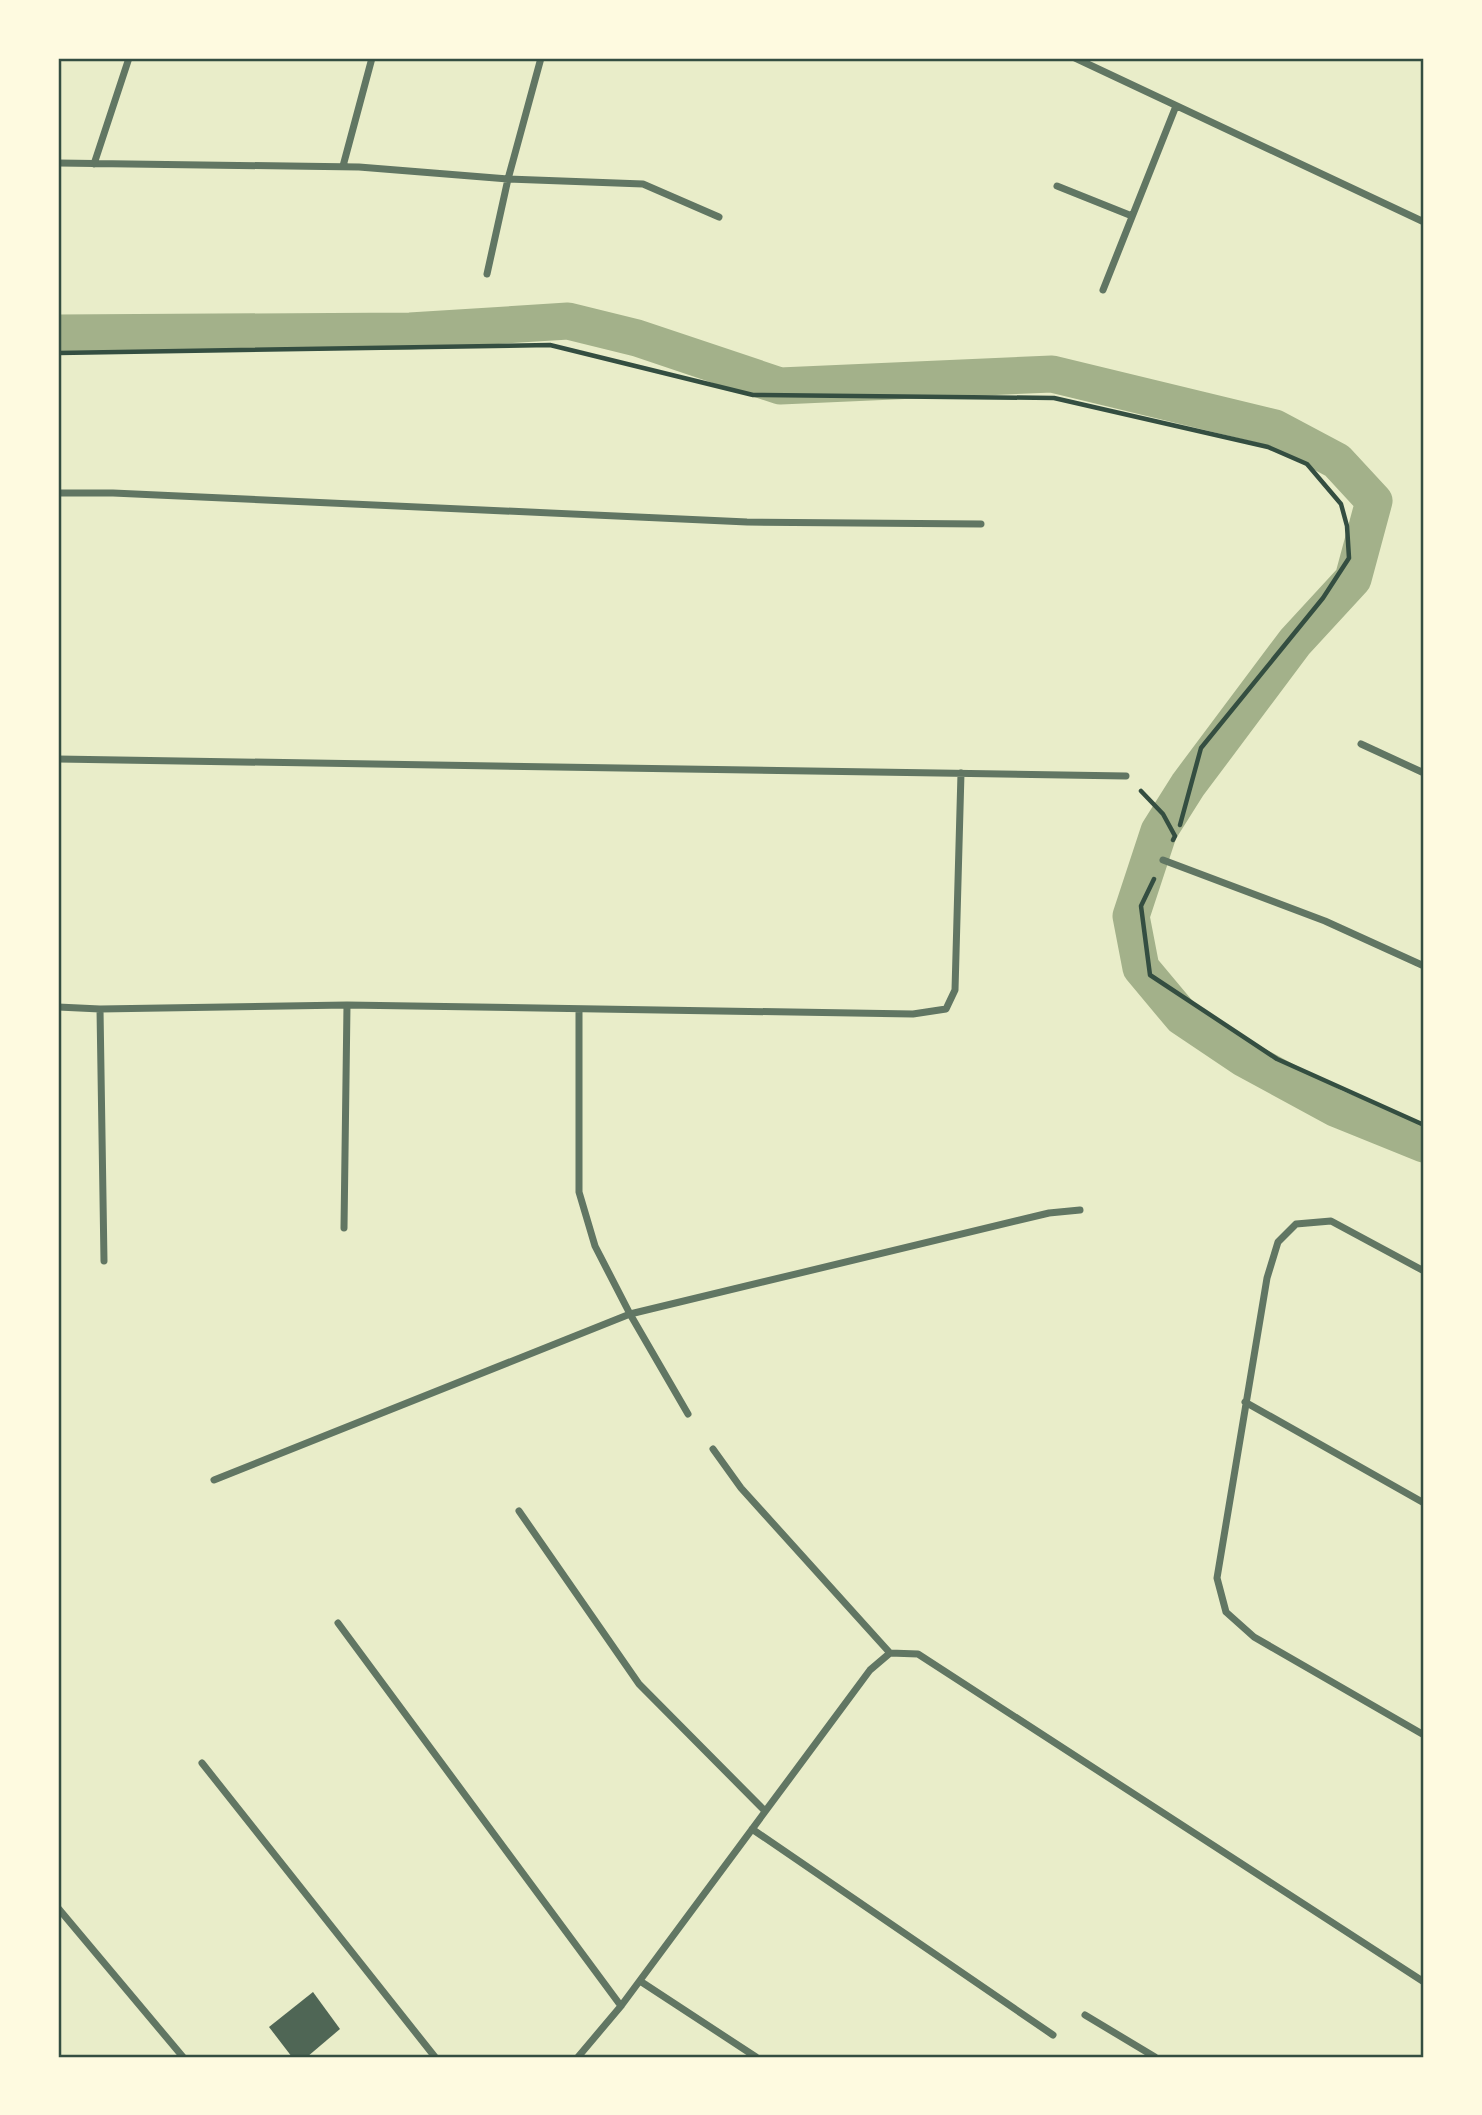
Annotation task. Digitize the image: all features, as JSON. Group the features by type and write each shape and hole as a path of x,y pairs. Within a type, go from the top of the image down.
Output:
{"street":[{"path":"94,164 129,58"},
{"path":"343,166 372,58"},
{"path":"487,274 508,179 541,58"},
{"path":"1075,58 1422,221 1424,210"},
{"path":"1103,290 1176,106"},
{"path":"58,163 343,166 508,179 643,184 719,217"},
{"path":"1057,186 1132,216"},
{"path":"58,493 113,493 747,522 981,524"},
{"path":"1361,744 1424,773"},
{"path":"58,760 1126,776"},
{"path":"58,1007 100,1009 347,1005 913,1014 946,1009 955,990 961,773"},
{"path":"1163,860 1325,921 1424,966"},
{"path":"344,1228 347,1005"},
{"path":"100,1009 104,1261"},
{"path":"579,1009 579,1192 595,1245 630,1314 688,1414"},
{"path":"214,1480 630,1314 1049,1213 1080,1210"},
{"path":"1424,1271 1331,1221 1296,1224 1278,1242 1266,1278 1217,1578 1226,1612 1254,1637 1424,1735"},
{"path":"1245,1402 1424,1503"},
{"path":"713,1449 741,1488 890,1653"},
{"path":"519,1511 639,1684 765,1811"},
{"path":"338,1623 621,2006"},
{"path":"578,2057 640,1981 870,1670 890,1653 918,1654 1424,1982"},
{"path":"202,1763 435,2057"},
{"path":"752,1829 1053,2035"},
{"path":"58,1908 183,2057"},
{"path":"640,1981 756,2057"},
{"path":"1085,2015 1155,2057"}],"path":[{"path":"58,353 550,345 753,395 1054,398 1268,447 1307,464 1340,504 1347,526 1349,558 1323,598 1201,748 1180,825"},
{"path":"1126,776 1163,814"},
{"path":"1163,860 1141,906 1150,975 1277,1059 1424,1125"}],"building":[{"path":"313,1992 340,2029 307,2057 292,2057 269,2027"}],"waterway":[{"path":"58,333 410,331 568,321 637,338 780,386 1052,374 1275,428 1337,461 1374,501 1353,579 1295,642 1188,785 1159,831 1131,916 1141,968 1182,1017 1243,1058 1335,1108 1424,1144"}]}
